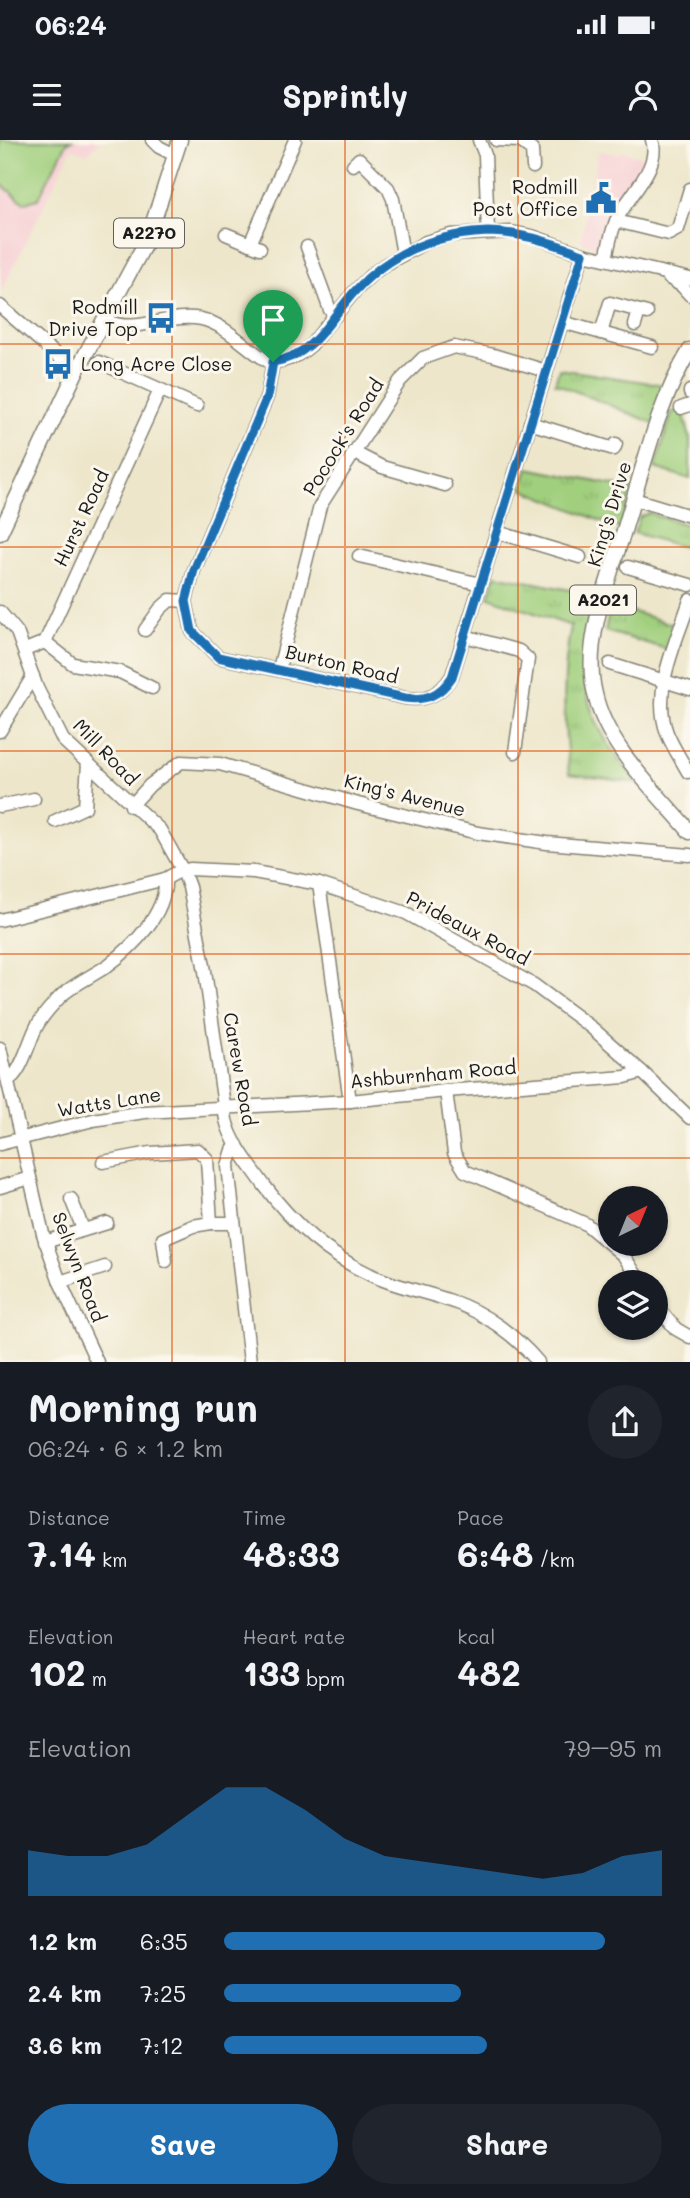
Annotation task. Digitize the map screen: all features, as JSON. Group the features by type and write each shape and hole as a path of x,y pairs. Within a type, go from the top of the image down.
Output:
{"main road":[{"name":"A2270","path":"0,533 76,372 148,238 180,140"},
{"name":"King's Drive","path":"690,350 670,387 634,499 595,629 592,666 594,693 614,738 690,832"}],"street":[{"path":"152,140 175,155"},
{"path":"226,234 255,246 295,140"},
{"path":"606,259 616,220 650,168 655,148 652,140"},
{"path":"488,232 485,155 487,141 520,141 532,150 533,167"},
{"path":"353,165 359,159 388,188 393,199 402,254"},
{"path":"616,220 669,234 678,229 690,189"},
{"path":"104,320 121,327 182,318 205,319 257,355 273,362 284,361 304,352 363,283 402,254 426,242 450,235 488,232 532,236 583,254 690,279"},
{"path":"307,247 325,298 335,316"},
{"name":"Burton Road","path":"186,601 192,631 218,657 279,668 405,698 427,698 445,687 452,677 583,254"},
{"path":"660,272 682,286 690,295"},
{"path":"601,332 608,302 643,312 635,325"},
{"path":"0,306 76,372"},
{"path":"562,322 652,347"},
{"name":"Pocock's Road","path":"279,668 320,506 400,382 424,358 454,347 493,355 546,371"},
{"path":"99,362 197,406"},
{"path":"145,630 170,600 186,601 194,570 267,397 273,362"},
{"name":"Hurst Road","path":"45,642 160,390"},
{"path":"530,423 614,449 616,444"},
{"path":"353,452 382,467 444,485"},
{"path":"634,499 690,516"},
{"path":"497,532 580,557"},
{"path":"359,556 481,584"},
{"path":"628,567 690,585"},
{"path":"688,772 667,732 662,705 664,681 690,600"},
{"name":"Mill Road","path":"0,612 17,632 33,676 63,740 131,806 160,830 183,870"},
{"path":"465,636 519,651 528,659 515,752"},
{"path":"25,650 45,642 69,662 120,672 152,688"},
{"path":"610,664 690,689"},
{"path":"0,730 33,676"},
{"name":"King's Avenue","path":"131,806 150,785 181,762 220,764 358,804 478,833 547,843 690,855"},
{"path":"55,821 85,807 88,764"},
{"path":"0,806 34,799"},
{"name":"Prideaux Road","path":"183,870 203,868 254,872 318,884 407,913 534,985 592,1028 690,1118"},
{"path":"0,920 165,879 183,870"},
{"name":"Carew Road","path":"183,870 189,887 205,971 228,1127 237,1145 273,1197 291,1218 331,1253 370,1275 453,1301 477,1312 510,1335 538,1362"},
{"path":"0,1048 4,1074 17,1074 30,1039 50,1008 62,995 105,967 136,940 159,906 166,891 165,879"},
{"path":"318,884 350,1101"},
{"name":"Ashburnham Road","path":"225,1109 625,1077 642,1072"},
{"name":"Selwyn Road","path":"4,1074 46,1242 60,1282 97,1362"},
{"path":"446,1091 454,1153 466,1171 586,1224 624,1256 633,1270"},
{"name":"Watts Lane","path":"0,1144 21,1141 93,1120 144,1112 225,1109"},
{"path":"237,1145 228,1166 250,1362"},
{"path":"103,1163 150,1153 198,1150 207,1159 211,1223"},
{"path":"0,1187 30,1178"},
{"path":"71,1199 83,1229"},
{"path":"46,1242 107,1223"},
{"path":"166,1261 163,1239 193,1226 234,1223"},
{"path":"60,1282 105,1267"},
{"path":"668,1320 676,1329 690,1337"}],"shaded area":[{"path":"0,140 101,140 87,154 72,148 1,292"},
{"path":"599,150 619,155 621,151 639,156 645,161 641,174 631,180 622,191 599,247 589,246 581,239"}],"green space":[{"path":"0,140 72,140 67,143 38,199 24,203 0,183"},
{"path":"559,369 664,385 653,423 555,383"},
{"path":"683,410 690,439 690,479 655,468 672,412"},
{"path":"528,468 632,489 620,529 522,489"},
{"path":"649,513 690,526 690,549 634,533 640,517"},
{"path":"496,575 595,595 584,649 587,695 605,739 638,783 569,774 564,700 571,626 489,597"},
{"path":"611,605 678,626 670,650 605,631"}],"place":[{"name":"Rodmill Post Office","path":"601,198"},
{"name":"Rodmill Drive Top","path":"161,318"},
{"name":"Long Acre Close","path":"58,364"}],"route":[{"path":"511,232 532,236 583,254 452,677 437,694 427,698 405,698 279,668 218,657 192,631 186,601 194,570 267,397 273,362 284,361 304,352 363,283 386,264 426,242 450,235 511,232"}]}
